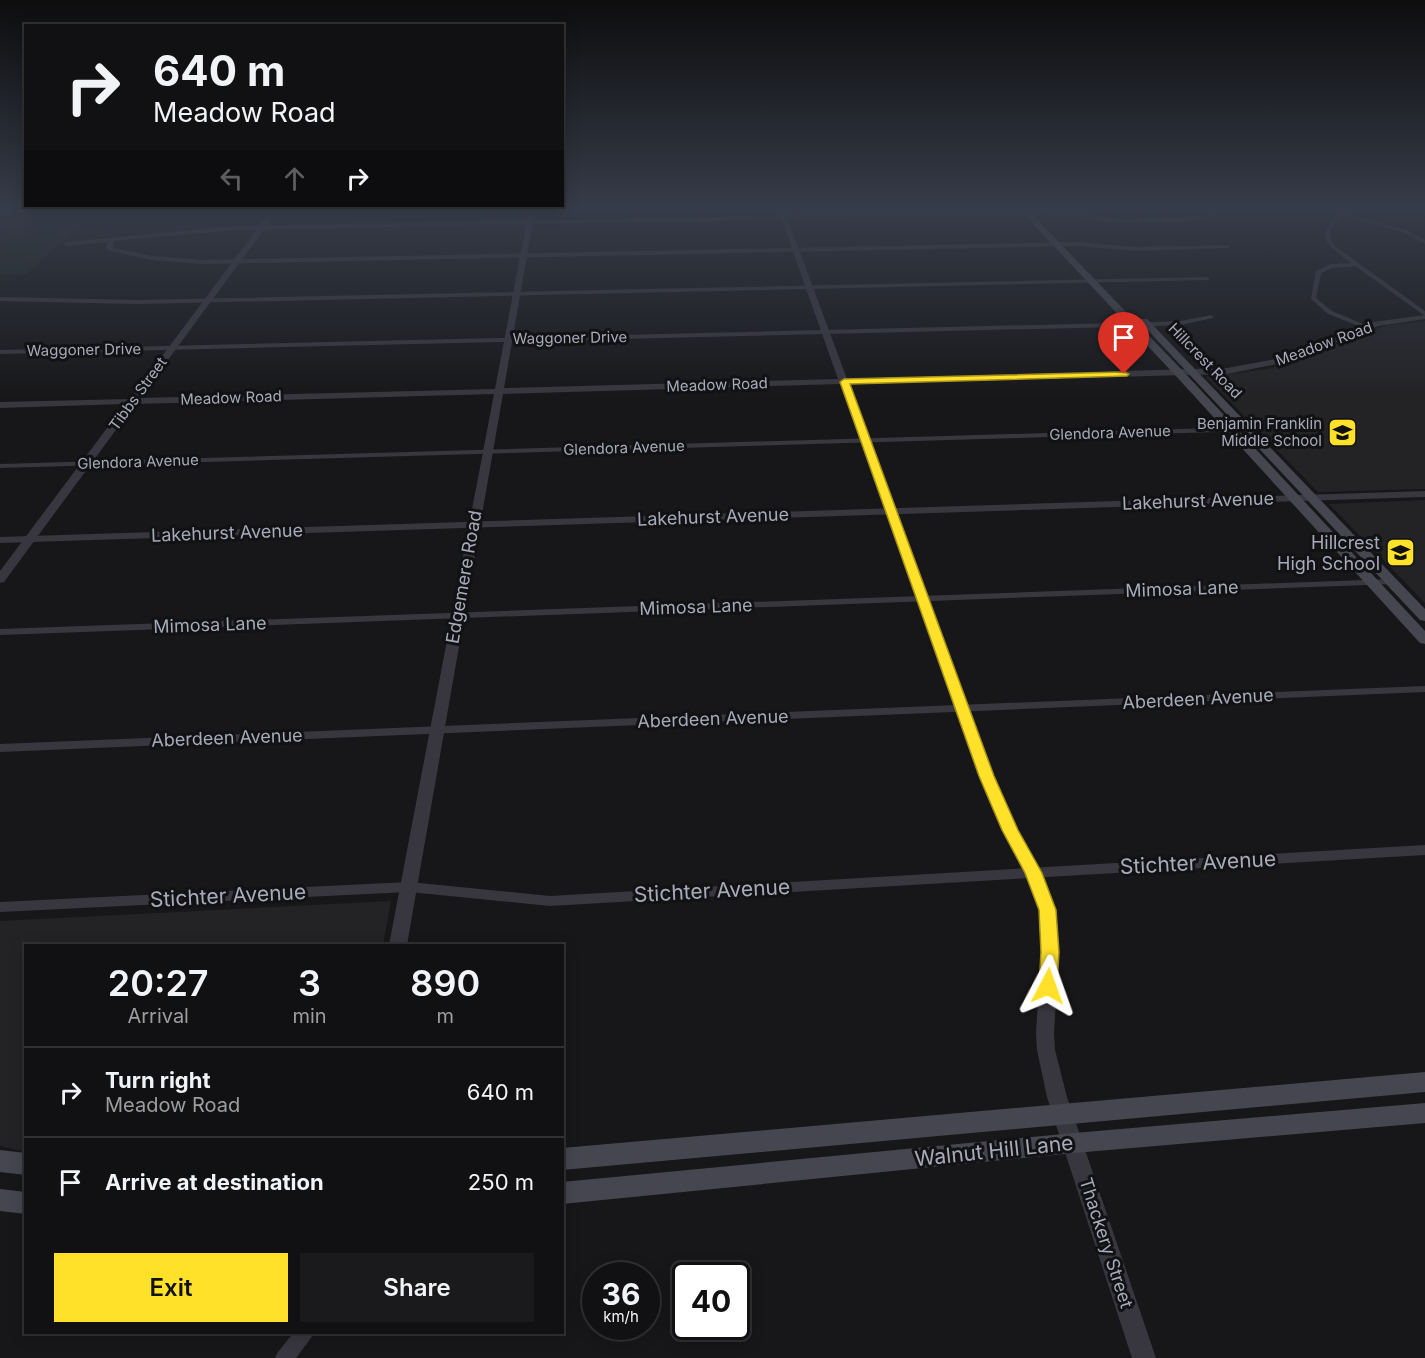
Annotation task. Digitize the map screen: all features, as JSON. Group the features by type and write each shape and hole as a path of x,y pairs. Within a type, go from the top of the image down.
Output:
{"main road":[{"name":"Hillcrest Road","path":"1084,272 1193,372 1425,616"},
{"name":"Hillcrest Road","path":"1097,272 1179,373 1425,640"},
{"name":"Walnut Hill Lane","path":"564,1159 1425,1082"},
{"name":"Walnut Hill Lane","path":"564,1193 1074,1143 1425,1113"},
{"path":"0,1161 24,1164"},
{"path":"0,1200 24,1203"}],"street":[{"name":"Tibbs Street","path":"0,579 228,272"},
{"name":"Edgemere Road","path":"398,944 520,272"},
{"name":"Thackery Street","path":"804,272 997,801 1033,873 1047,910 1050,927 1046,1050 1062,1113 1074,1143 1144,1358"},
{"path":"1318,272 1313,298 1332,314 1366,327"},
{"path":"1366,272 1425,315"},
{"path":"0,299 207,301 1207,279"},
{"name":"Meadow Road","path":"0,405 1179,373 1247,369 1284,360 1366,327 1425,315"},
{"name":"Waggoner Drive","path":"0,352 1140,325 1181,323 1211,317"},
{"name":"Glendora Avenue","path":"0,466 1248,429"},
{"name":"Lakehurst Avenue","path":"0,540 1425,494"},
{"name":"Mimosa Lane","path":"0,632 1392,582"},
{"name":"Aberdeen Avenue","path":"0,748 1425,689"},
{"name":"Stichter Avenue","path":"0,907 409,887 550,901 1425,850"},
{"path":"284,1358 303,1334"}],"shaded area":[{"path":"0,272 28,272 26,274 0,275"},
{"path":"0,272 28,272 26,274 0,275"},
{"name":"Benjamin Franklin Middle School","path":"1425,321 1425,489 1318,492 1206,377 1268,369 1296,361 1389,325"},
{"name":"Hillcrest High School","path":"1425,500 1425,603 1329,504"},
{"path":"391,901 383,944 24,944 24,1152 0,1146 0,921"}],"place":[{"name":"Benjamin Franklin Middle School","path":"1343,433"},
{"name":"Hillcrest High School","path":"1401,553"}],"route":[{"path":"1048,986 1050,927 1047,910 1033,873 1010,830 987,776 844,382 1124,374"}]}
